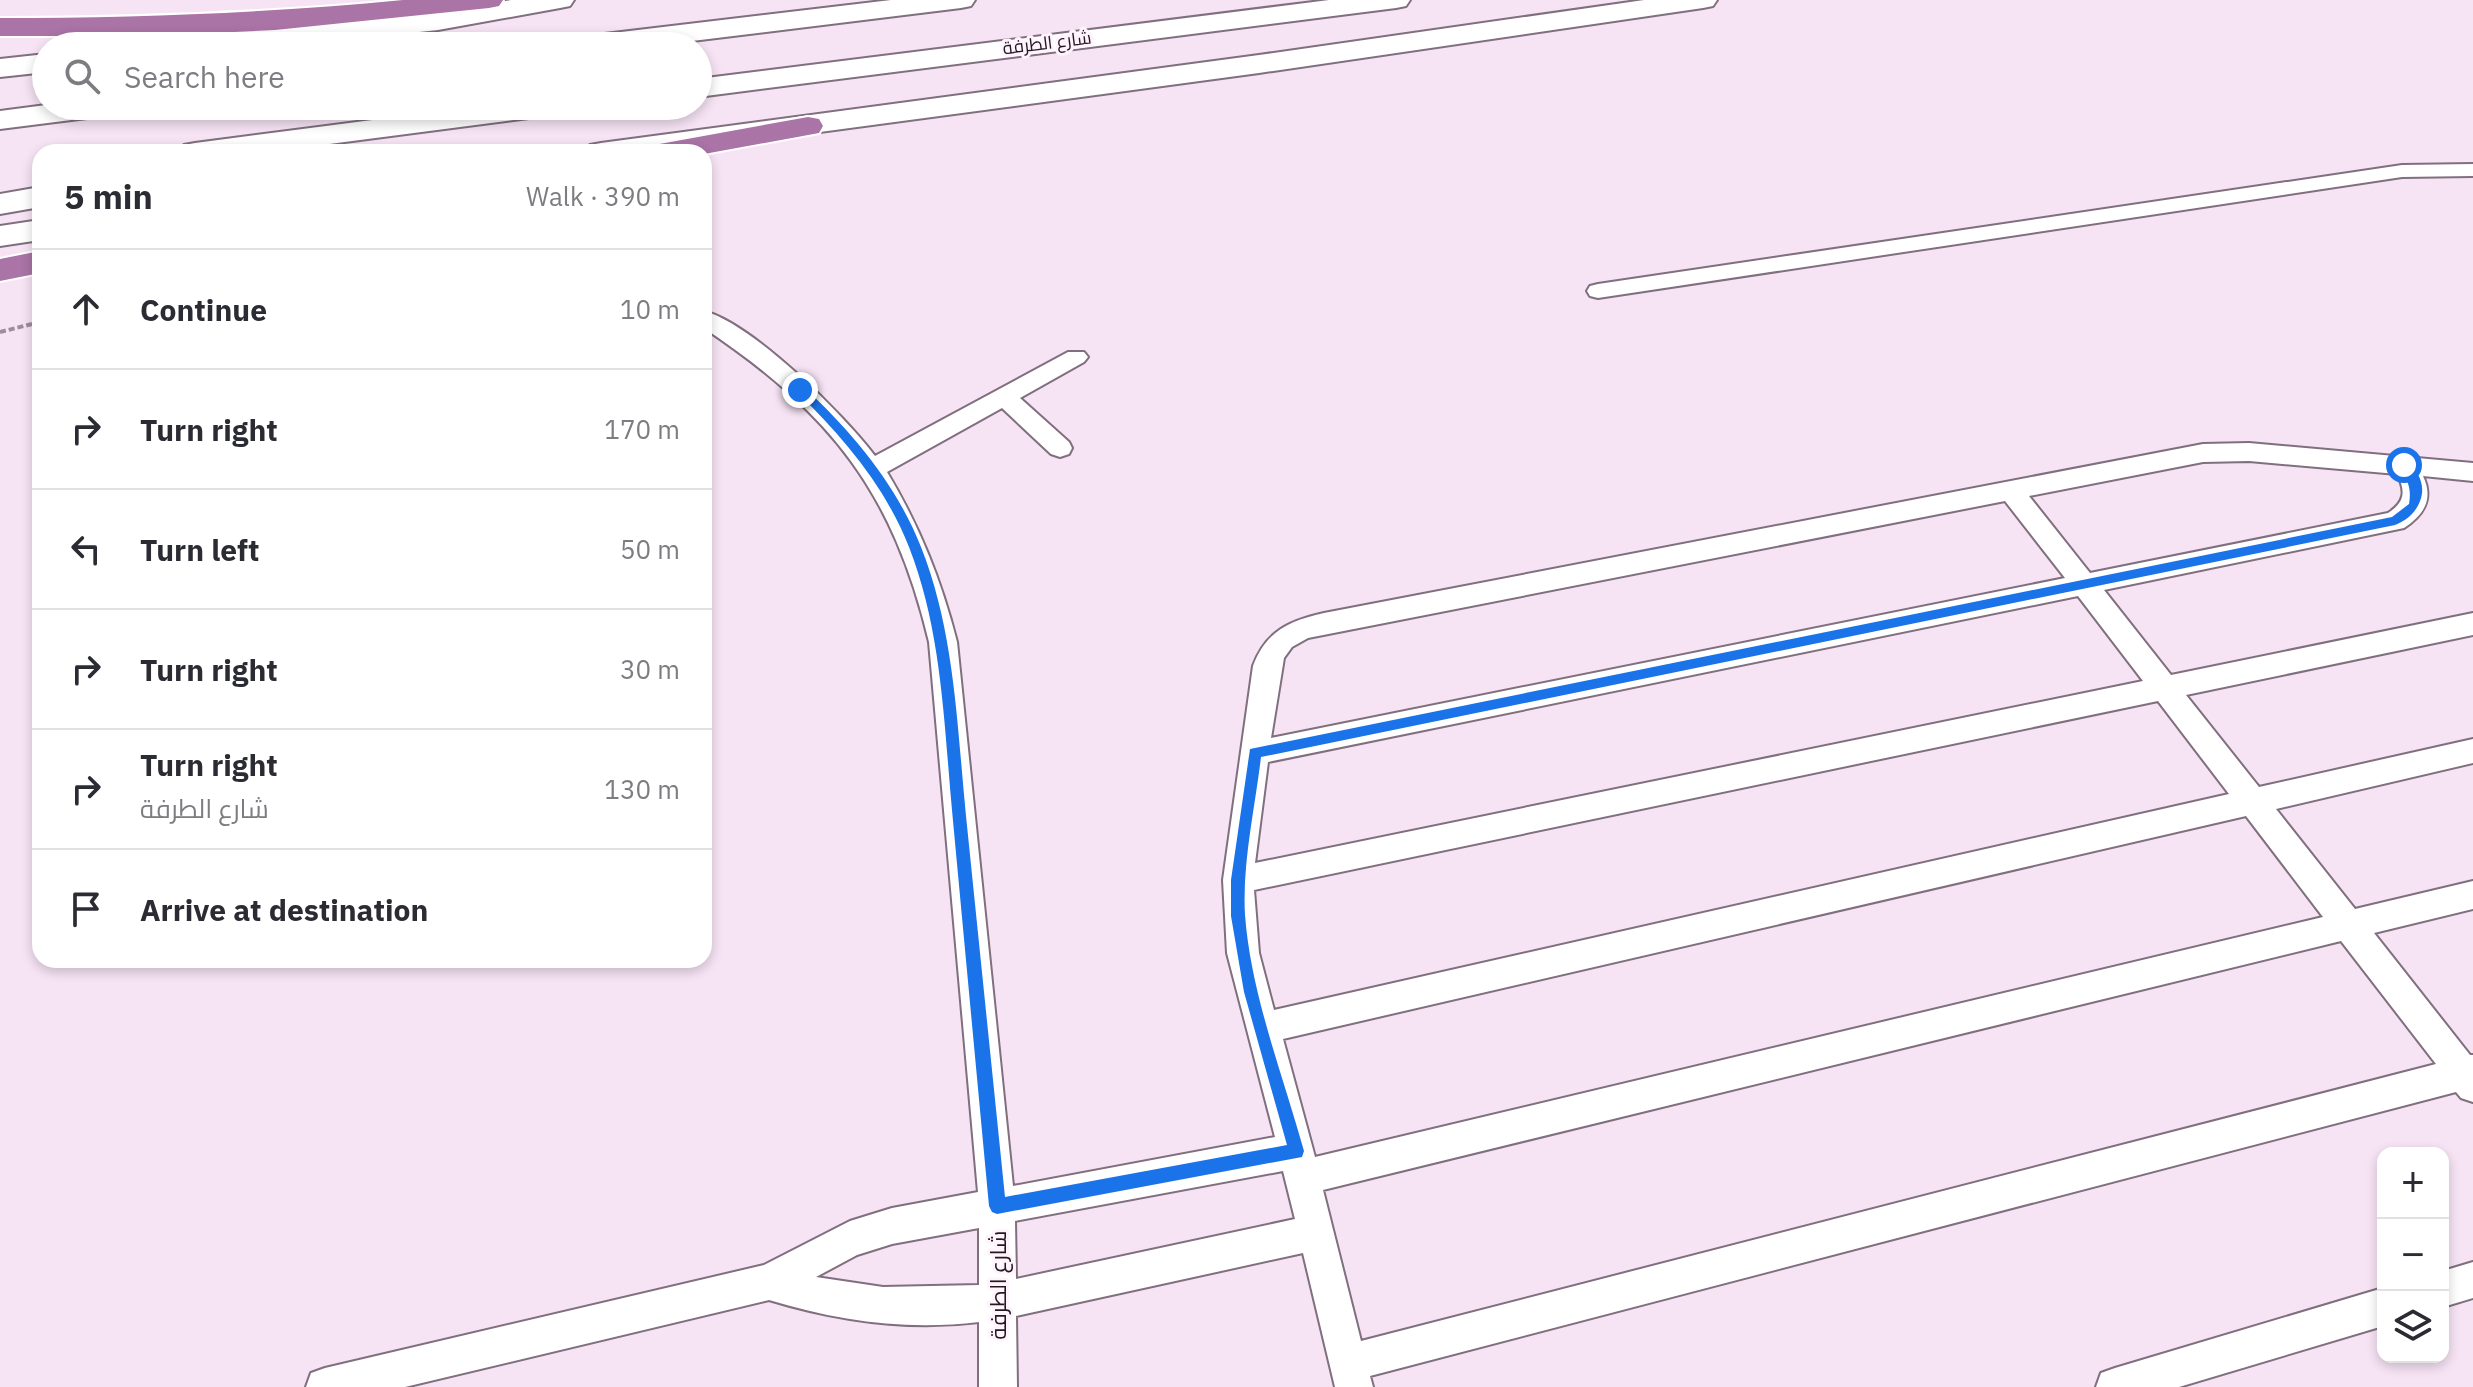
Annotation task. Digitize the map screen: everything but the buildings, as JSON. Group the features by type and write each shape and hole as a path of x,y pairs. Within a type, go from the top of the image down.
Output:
{"highway":[{"path":"0,27 148,27 275,21 489,0"},
{"path":"709,144 808,126"},
{"path":"0,272 32,264"}],"main road":[{"path":"335,32 438,21 560,0"},
{"path":"695,32 961,0"},
{"name":"شارع الطرفة","path":"712,86 1396,0"},
{"path":"665,144 1703,0"},
{"path":"0,68 32,65"},
{"path":"0,120 32,116"},
{"path":"257,144 445,120"},
{"path":"406,144 498,120"},
{"path":"0,177 32,173"},
{"path":"0,204 32,198"},
{"path":"0,236 32,231"}],"lane":[{"path":"1598,291 2402,171 2473,170"},
{"path":"0,272 32,270"},
{"name":"شارع الطرفة","path":"712,323 766,358 839,427 872,469 916,548 943,642 997,1206 998,1387"},
{"path":"872,469 1076,357"},
{"path":"1004,396 1060,448"},
{"path":"2011,490 2348,925 2470,1077 1351,1375 1300,1164 1243,953 1238,880 1271,652 1280,641 1308,627 2011,490 2203,453 2249,452 2473,472"},
{"path":"1255,753 2395,521 2415,505 2417,492 2404,465"},
{"path":"1238,880 2473,624"},
{"path":"1262,1028 2473,751"},
{"path":"325,1387 769,1282 850,1239 892,1226 997,1206 1300,1164 2473,895"},
{"path":"769,1282 842,1302 904,1309 951,1308 999,1301 1317,1232"},
{"path":"2449,1287 2473,1280"},
{"path":"2115,1387 2377,1309"}],"path":[{"path":"0,332 32,324"}],"route":[{"path":"800,390 839,427 872,469 896,507 916,548 943,642 997,1206 1296,1151 1251,992 1238,916 1238,880 1255,753 2395,521 2415,505 2417,492 2404,465"}]}
